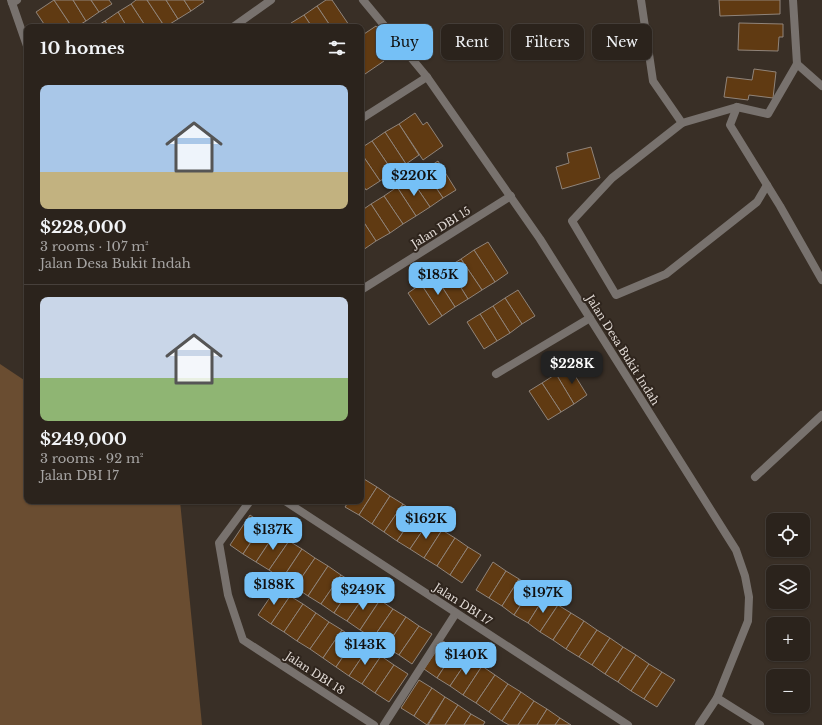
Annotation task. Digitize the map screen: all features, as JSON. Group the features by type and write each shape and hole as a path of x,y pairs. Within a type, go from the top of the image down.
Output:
{"street":[{"path":"238,24 271,0"},
{"name":"Jalan Desa Bukit Indah","path":"363,0 427,77 511,196 590,318 736,550 746,576 749,597 748,621 717,698 698,725"},
{"path":"641,0 653,81 682,122"},
{"path":"767,185 757,202 666,274 616,295 572,221 612,178 682,122 737,107 768,114 797,64 793,0"},
{"path":"14,1 24,36"},
{"path":"797,64 822,86"},
{"path":"364,117 427,77"},
{"path":"737,107 730,125 822,280"},
{"name":"Jalan DBI 15","path":"364,288 511,196"},
{"path":"496,374 590,318"},
{"path":"755,477 822,415"},
{"name":"Jalan DBI 18","path":"248,504 219,543 228,595 243,640 374,725"},
{"name":"Jalan DBI 17","path":"290,504 628,725"},
{"path":"384,725 456,613"},
{"path":"717,698 760,725"}],"shaded area":[{"path":"0,364 24,380 24,504 180,504 202,725 0,725"}],"building":[{"path":"54,0 70,24 44,24 36,12"},
{"path":"54,0 73,0 86,21 81,24 70,24"},
{"path":"73,0 91,0 99,12 86,21"},
{"path":"91,0 109,0 112,4 99,12"},
{"path":"136,0 147,0 163,24 144,24 131,4"},
{"path":"147,0 166,0 178,19 170,24 163,24"},
{"path":"166,0 184,0 191,11 178,19"},
{"path":"184,0 203,0 204,2 191,11"},
{"path":"326,0 332,0 348,24 329,24 317,6"},
{"path":"719,0 780,0 780,14 720,16"},
{"path":"131,4 144,24 125,24 118,12"},
{"path":"317,6 329,24 310,24 304,15"},
{"path":"118,12 125,24 107,24 105,21"},
{"path":"304,15 310,24 292,24"},
{"path":"105,21 107,24 100,24"},
{"path":"739,23 783,24 783,37 779,37 778,51 738,50"},
{"path":"376,26 376,60 384,61 365,74 364,34"},
{"path":"754,69 776,72 773,98 749,95 748,100 724,97 727,77 752,80"},
{"path":"415,113 423,125 427,122 443,146 423,160 399,124"},
{"path":"399,124 419,155 406,164 385,132"},
{"path":"385,132 406,164 393,172 372,141"},
{"path":"372,141 393,172 380,181 364,157 364,146"},
{"path":"591,147 600,178 562,189 556,167 569,163 567,153"},
{"path":"364,157 380,181 366,190 364,187"},
{"path":"438,161 456,190 443,198 424,170"},
{"path":"424,170 443,198 430,207 411,179"},
{"path":"411,179 430,207 416,216 397,187"},
{"path":"397,187 416,216 403,224 384,196"},
{"path":"384,196 403,224 390,233 371,204"},
{"path":"371,204 390,233 376,241 364,223 364,209"},
{"path":"364,223 376,241 364,249"},
{"path":"488,242 508,273 495,282 474,250"},
{"path":"474,250 495,282 482,290 461,259"},
{"path":"461,259 482,290 468,299 448,267"},
{"path":"448,267 468,299 455,307 435,276"},
{"path":"435,276 455,307 442,316 421,284"},
{"path":"421,284 442,316 429,325 408,293"},
{"path":"518,290 535,316 522,324 505,298"},
{"path":"505,298 522,324 510,333 493,306"},
{"path":"493,306 510,333 497,341 480,314"},
{"path":"480,314 497,341 484,349 467,322"},
{"path":"569,366 587,395 574,404 556,374"},
{"path":"556,374 574,404 561,412 542,383"},
{"path":"542,383 561,412 548,420 529,391"},
{"path":"364,479 377,487 359,515 345,507 347,504 364,504"},
{"path":"377,487 390,496 372,524 359,515"},
{"path":"390,496 403,504 384,532 372,524"},
{"path":"403,504 416,513 397,541 384,532"},
{"path":"416,513 429,521 410,549 397,541"},
{"path":"250,515 263,524 243,554 230,545"},
{"path":"429,521 442,530 424,558 410,549"},
{"path":"263,524 276,532 256,562 243,554"},
{"path":"442,530 455,538 437,566 424,558"},
{"path":"276,532 289,541 269,570 256,562"},
{"path":"455,538 468,547 450,575 437,566"},
{"path":"289,541 302,549 282,579 269,570"},
{"path":"468,547 481,555 462,583 450,575"},
{"path":"302,549 315,558 295,587 282,579"},
{"path":"315,558 328,566 308,596 295,587"},
{"path":"493,562 506,571 489,598 476,590"},
{"path":"328,566 341,575 321,604 308,596"},
{"path":"506,571 519,579 502,606 489,598"},
{"path":"341,575 354,583 334,613 321,604"},
{"path":"519,579 532,588 514,615 502,606"},
{"path":"354,583 367,592 347,621 334,613"},
{"path":"277,587 290,596 271,624 258,615"},
{"path":"532,588 545,596 528,623 514,615"},
{"path":"367,592 380,600 360,630 347,621"},
{"path":"290,596 303,604 284,632 271,624"},
{"path":"545,596 558,605 540,632 528,623"},
{"path":"380,600 393,609 373,638 360,630"},
{"path":"303,604 316,613 297,641 284,632"},
{"path":"558,605 571,613 553,640 540,632"},
{"path":"393,609 406,617 386,647 373,638"},
{"path":"316,613 329,622 310,649 297,641"},
{"path":"571,613 584,621 566,649 553,640"},
{"path":"406,617 419,626 399,655 386,647"},
{"path":"584,621 597,630 579,657 566,649"},
{"path":"329,622 342,630 323,658 310,649"},
{"path":"419,626 432,634 412,664 399,655"},
{"path":"342,630 355,639 336,667 323,658"},
{"path":"597,630 610,638 592,665 579,657"},
{"path":"610,638 623,647 605,674 592,665"},
{"path":"355,639 368,648 349,676 336,667"},
{"path":"443,641 456,649 437,678 424,669"},
{"path":"623,647 636,655 618,682 605,674"},
{"path":"368,648 381,656 362,684 349,676"},
{"path":"456,649 469,658 450,686 437,678"},
{"path":"636,655 649,664 631,691 618,682"},
{"path":"381,656 394,665 375,693 362,684"},
{"path":"469,658 482,666 463,695 450,686"},
{"path":"649,664 662,672 644,699 631,691"},
{"path":"394,665 408,674 389,702 375,693"},
{"path":"482,666 495,675 476,703 463,695"},
{"path":"662,672 675,680 657,707 644,699"},
{"path":"495,675 508,684 489,712 476,703"},
{"path":"419,680 432,688 414,716 401,708"},
{"path":"508,684 521,692 502,721 489,712"},
{"path":"432,688 445,697 427,725 414,716"},
{"path":"521,692 534,701 518,725 509,725 502,721"},
{"path":"445,697 458,705 445,725 428,725"},
{"path":"534,701 547,709 537,725 518,725"},
{"path":"458,705 471,714 464,725 445,725"},
{"path":"547,709 560,718 555,725 537,725"},
{"path":"471,714 485,722 483,725 464,725"},
{"path":"560,718 571,725 555,725"}]}
